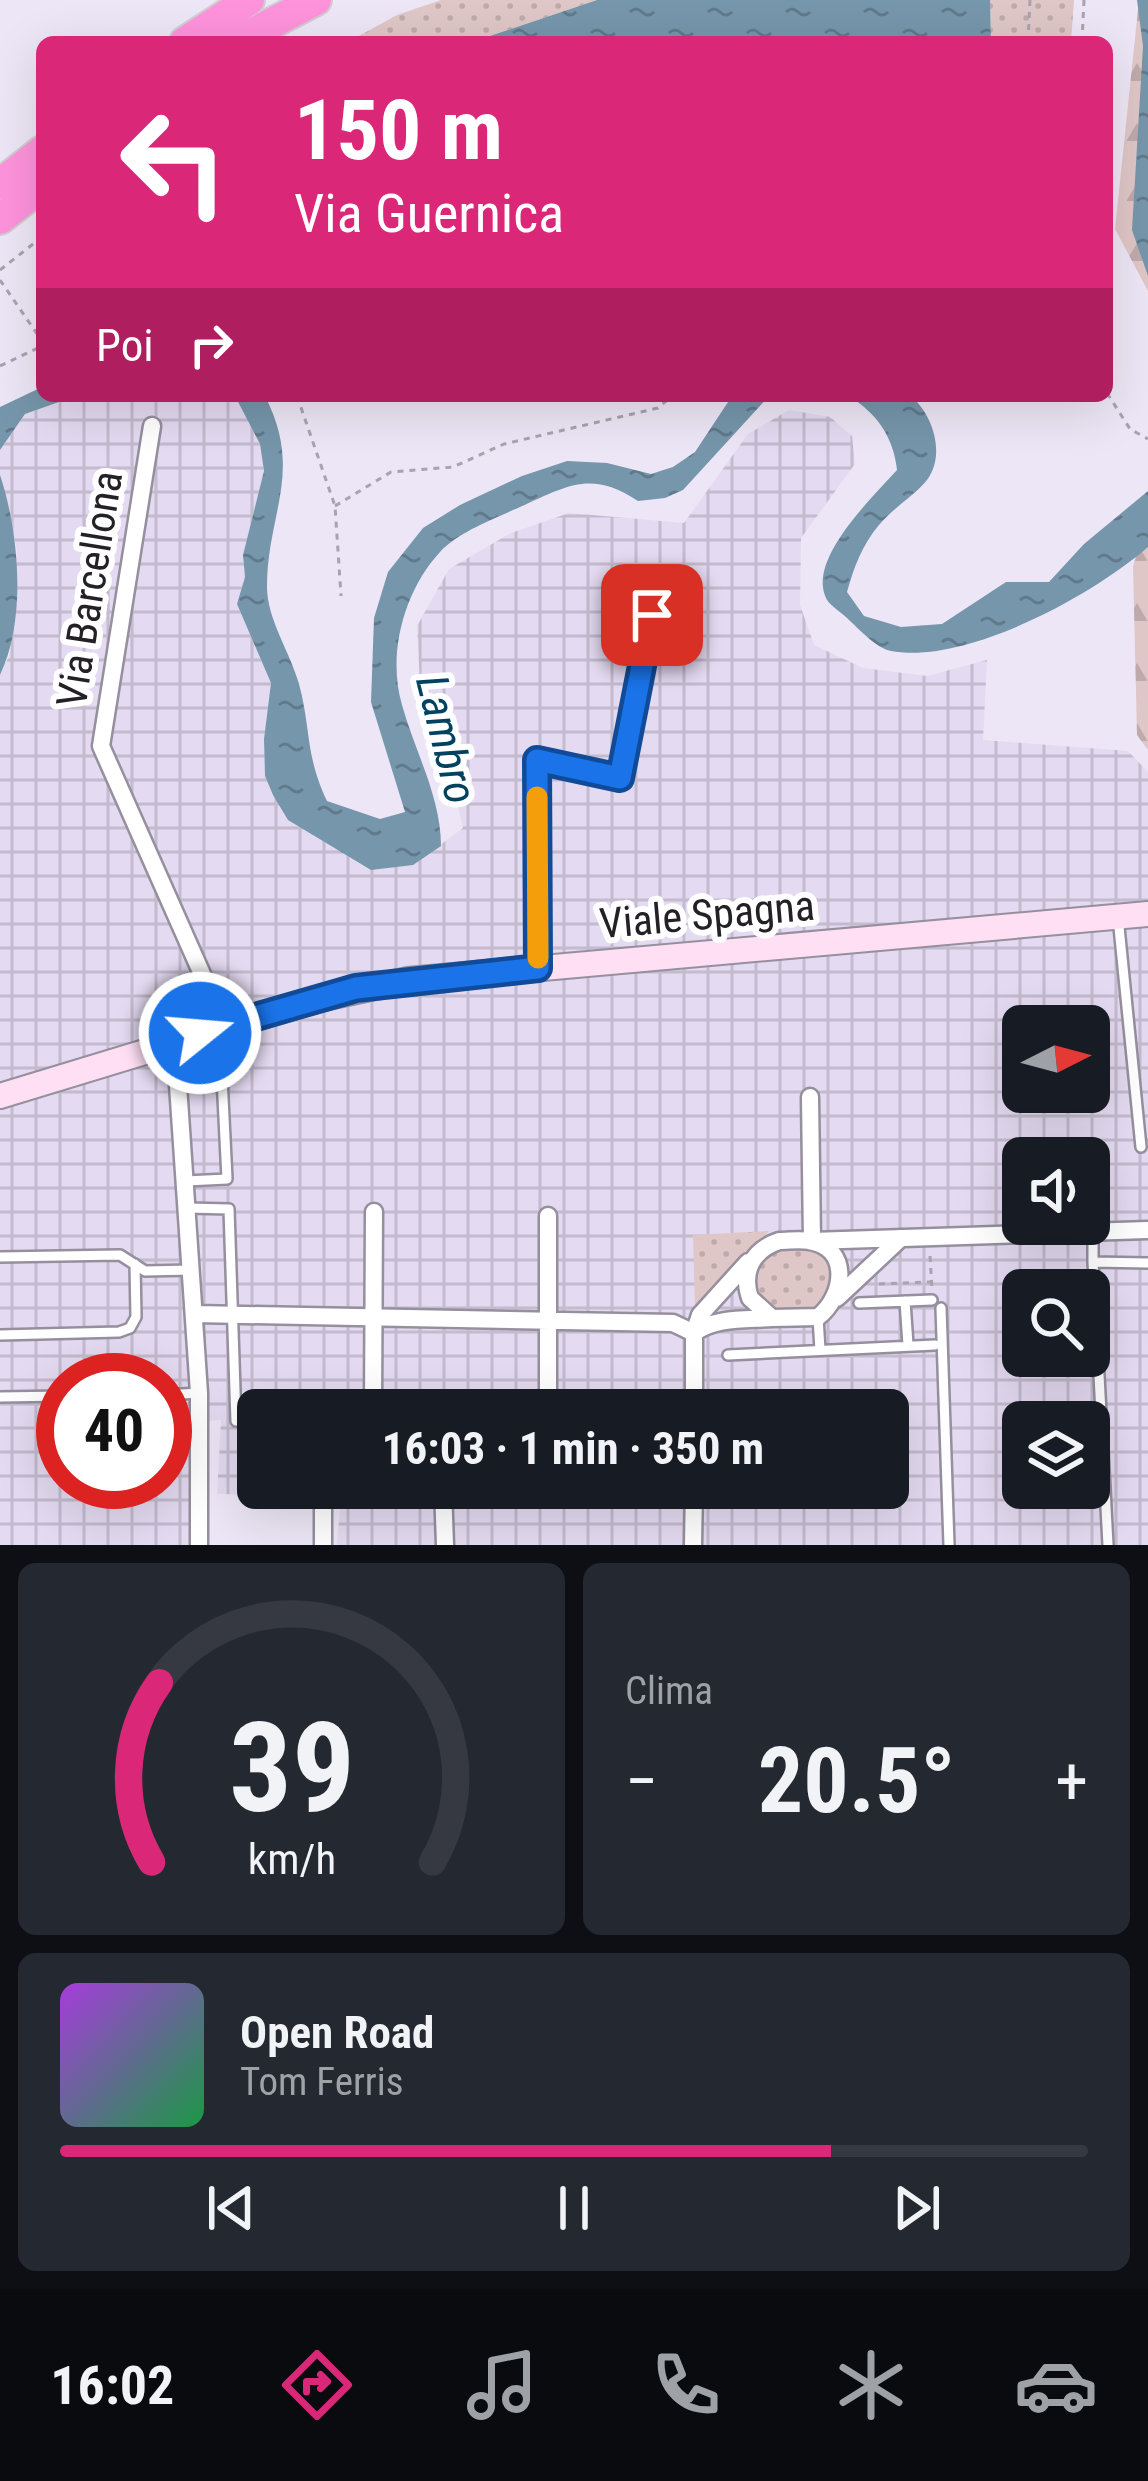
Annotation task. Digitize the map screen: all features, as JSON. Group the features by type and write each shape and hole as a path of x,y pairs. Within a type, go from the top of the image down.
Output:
{"highway":[{"path":"194,36 249,0"},
{"path":"247,36 316,0"},
{"path":"0,184 36,156"},
{"path":"0,219 36,190"}],"street":[{"name":"Via Barcellona","path":"152,426 101,746 225,1026"},
{"path":"538,968 537,760 620,778 652,615"},
{"name":"Viale Spagna","path":"0,1096 356,988 1148,914"},
{"path":"175,1041 199,1393 199,1545"},
{"path":"810,1096 812,1241"},
{"path":"374,1212 374,1389"},
{"path":"548,1216 548,1389"},
{"path":"1110,1231 1148,1230"},
{"path":"694,1389 694,1334 700,1315 754,1255 779,1241 1002,1234"},
{"path":"694,1334 722,1322 818,1317 836,1299 856,1294 901,1238"},
{"path":"812,1241 824,1247 839,1267 836,1299"},
{"path":"754,1255 746,1287 754,1306 772,1318"},
{"path":"195,1314 673,1323 694,1334"},
{"path":"322,1545 323,1509"},
{"path":"444,1509 445,1545"},
{"path":"693,1545 694,1509"}],"lane":[{"path":"1118,917 1141,1147"},
{"path":"186,1181 227,1179 221,1057"},
{"path":"188,1208 229,1209 236,1421"},
{"path":"1093,1245 1108,1545"},
{"path":"0,1257 120,1255 145,1271 192,1270"},
{"path":"1093,1262 1148,1263"},
{"path":"0,1335 130,1328 136,1317 135,1264"},
{"path":"856,1294 937,1304 950,1545"},
{"path":"905,1301 908,1345"},
{"path":"818,1317 820,1350"},
{"path":"728,1354 934,1345"},
{"path":"192,1393 199,1393"},
{"path":"0,1397 36,1396"}],"path":[{"path":"1028,36 1030,0"},
{"path":"1082,36 1084,0"},
{"path":"0,270 36,242"},
{"path":"0,280 36,335"},
{"path":"0,366 36,347"},
{"path":"299,402 335,506 341,596"},
{"path":"335,506 391,472 453,467 504,444 658,408 665,402"},
{"path":"1113,402 1130,429 1148,440"},
{"path":"856,1294 932,1282"}],"shaded area":[{"path":"59,402 240,402 260,444 264,472 243,555 245,577 237,604 271,683 265,776 273,795 413,865 463,828 451,774 420,685 417,626 449,569 511,533 569,513 684,523 748,434 789,410 830,417 852,436 855,464 801,538 800,605 814,645 863,668 927,676 987,660 983,740 1128,751 1148,772 1148,1545 337,1545 340,1509 909,1509 909,1389 237,1389 237,1494 217,1494 221,1420 197,1421 191,1545 0,1545 0,675 10,654 17,550 0,475 0,450 25,414"}],"green space":[{"path":"441,0 597,0 490,36 359,36 397,15"},
{"path":"990,0 1074,0 1071,36 991,36"},
{"path":"1139,0 1148,0 1148,291 1115,229"},
{"path":"1148,519 1148,750 1137,735 1133,566"},
{"path":"769,1231 695,1309 693,1235"},
{"path":"781,1251 811,1251 827,1261 828,1285 814,1307 775,1308 758,1294 760,1267"}],"water":[{"path":"597,0 990,0 991,36 490,36"},
{"path":"1137,0 1148,0 1148,276 1132,230 1143,46"},
{"path":"36,390 36,402 59,402 25,414 0,450 0,407"},
{"path":"238,402 267,402 282,448 268,599 299,684 320,785 327,801 380,819 405,812 371,702 374,618 388,572 423,528 522,476 567,461 607,463 651,474 673,467 695,452 728,402 764,402 683,490 638,501 593,483 566,487 478,526 440,552 408,604 397,665 402,705 437,810 441,846 413,865 371,870 288,820 265,776 271,683 237,604 245,577 243,555 264,471 260,444"},
{"path":"857,402 917,402 931,424 936,459 927,480 879,525 859,557 847,592 864,616 901,627 942,624 1006,582 1049,582 1084,544 1148,491 1148,547 1062,605 991,637 921,653 885,649 827,600 823,584 825,567 845,530 897,470 892,447 868,410"},
{"path":"0,475 12,522 17,602 9,653 0,675"}],"slow traffic":[{"path":"537,797 538,958"}],"route":[{"path":"200,1033 356,988 538,968 537,760 620,778 652,615"}],"water label":[{"name":"Lambro","path":"447,739"}]}
